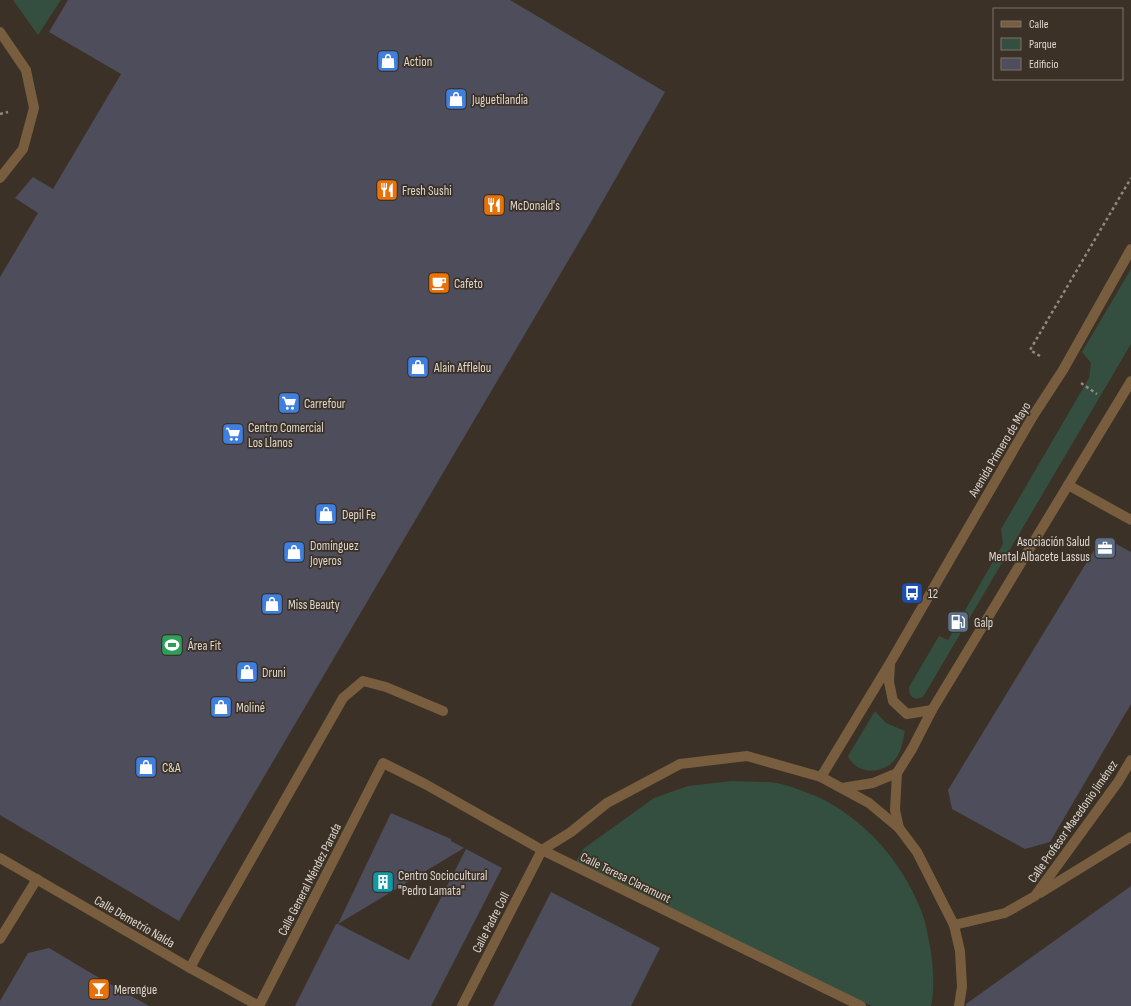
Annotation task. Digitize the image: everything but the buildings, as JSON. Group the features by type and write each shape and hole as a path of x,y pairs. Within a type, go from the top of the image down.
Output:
{"street":[{"path":"0,32 26,70 34,108 23,149 0,178"},
{"name":"Avenida Primero de Mayo","path":"821,777 890,663 1029,423 1063,370 1131,249"},
{"path":"899,828 895,810 897,773 912,749 932,710 1131,381"},
{"path":"1068,486 1131,520"},
{"name":"Avenida Primero de Mayo","path":"890,663 889,682 893,701 907,714 932,710"},
{"path":"190,968 343,698 363,681 386,687 443,711"},
{"path":"542,850 570,832 607,803 680,764 748,756 821,777 869,803 899,828 917,852 954,925 960,951 962,987 960,1006"},
{"name":"Calle Profesor Macedonio Jiménez","path":"1035,896 1118,782 1131,760"},
{"name":"Calle Teresa Claramunt","path":"383,763 425,784 542,850 861,1006"},
{"name":"Calle General Méndez Parada","path":"259,1006 383,763"},
{"path":"842,788 873,783 897,773"},
{"name":"Calle Profesor Macedonio Jiménez","path":"954,925 1005,913 1131,837"},
{"name":"Calle Padre Coll","path":"462,1006 542,850"},
{"name":"Calle Demetrio Nalda","path":"0,858 190,968 259,1006"},
{"path":"0,939 37,879"}],"path":[{"path":"0,114 8,112"},
{"path":"1040,356 1030,350 1131,178"}],"green space":[{"path":"13,0 61,0 38,35"},
{"path":"1131,269 1131,344 923,697 912,697 909,687 939,636 948,640 1003,544 1001,529 1089,378 1091,363 1082,352"},
{"path":"875,711 886,723 905,731 898,755 893,761 880,769 865,770 852,763 848,756"},
{"path":"732,781 777,783 818,797 851,817 879,843 903,874 912,890 924,918 931,952 933,986 931,1006 872,1006 572,869 583,849 654,798 688,786"}],"place":[{"name":"Action","path":"388,61"},
{"name":"Juguetilandia","path":"456,99"},
{"name":"Fresh Sushi","path":"387,190"},
{"name":"McDonald's","path":"494,205"},
{"name":"Cafeto","path":"439,283"},
{"name":"Alain Afflelou","path":"418,367"},
{"name":"Carrefour","path":"289,403"},
{"name":"Centro Comercial Los Llanos","path":"233,434"},
{"name":"Depil Fe","path":"326,514"},
{"name":"Asociación Salud Mental Albacete Lassus","path":"1105,548"},
{"name":"Domínguez Joyeros","path":"294,552"},
{"name":"12","path":"912,593"},
{"name":"Miss Beauty","path":"272,604"},
{"name":"Galp","path":"958,622"},
{"name":"Área Fit","path":"172,645"},
{"name":"Druni","path":"247,672"},
{"name":"Moliné","path":"221,707"},
{"name":"C&A","path":"146,767"},
{"name":"Centro Sociocultural \"Pedro Lamata\"","path":"383,882"},
{"name":"Merengue","path":"99,989"}]}
